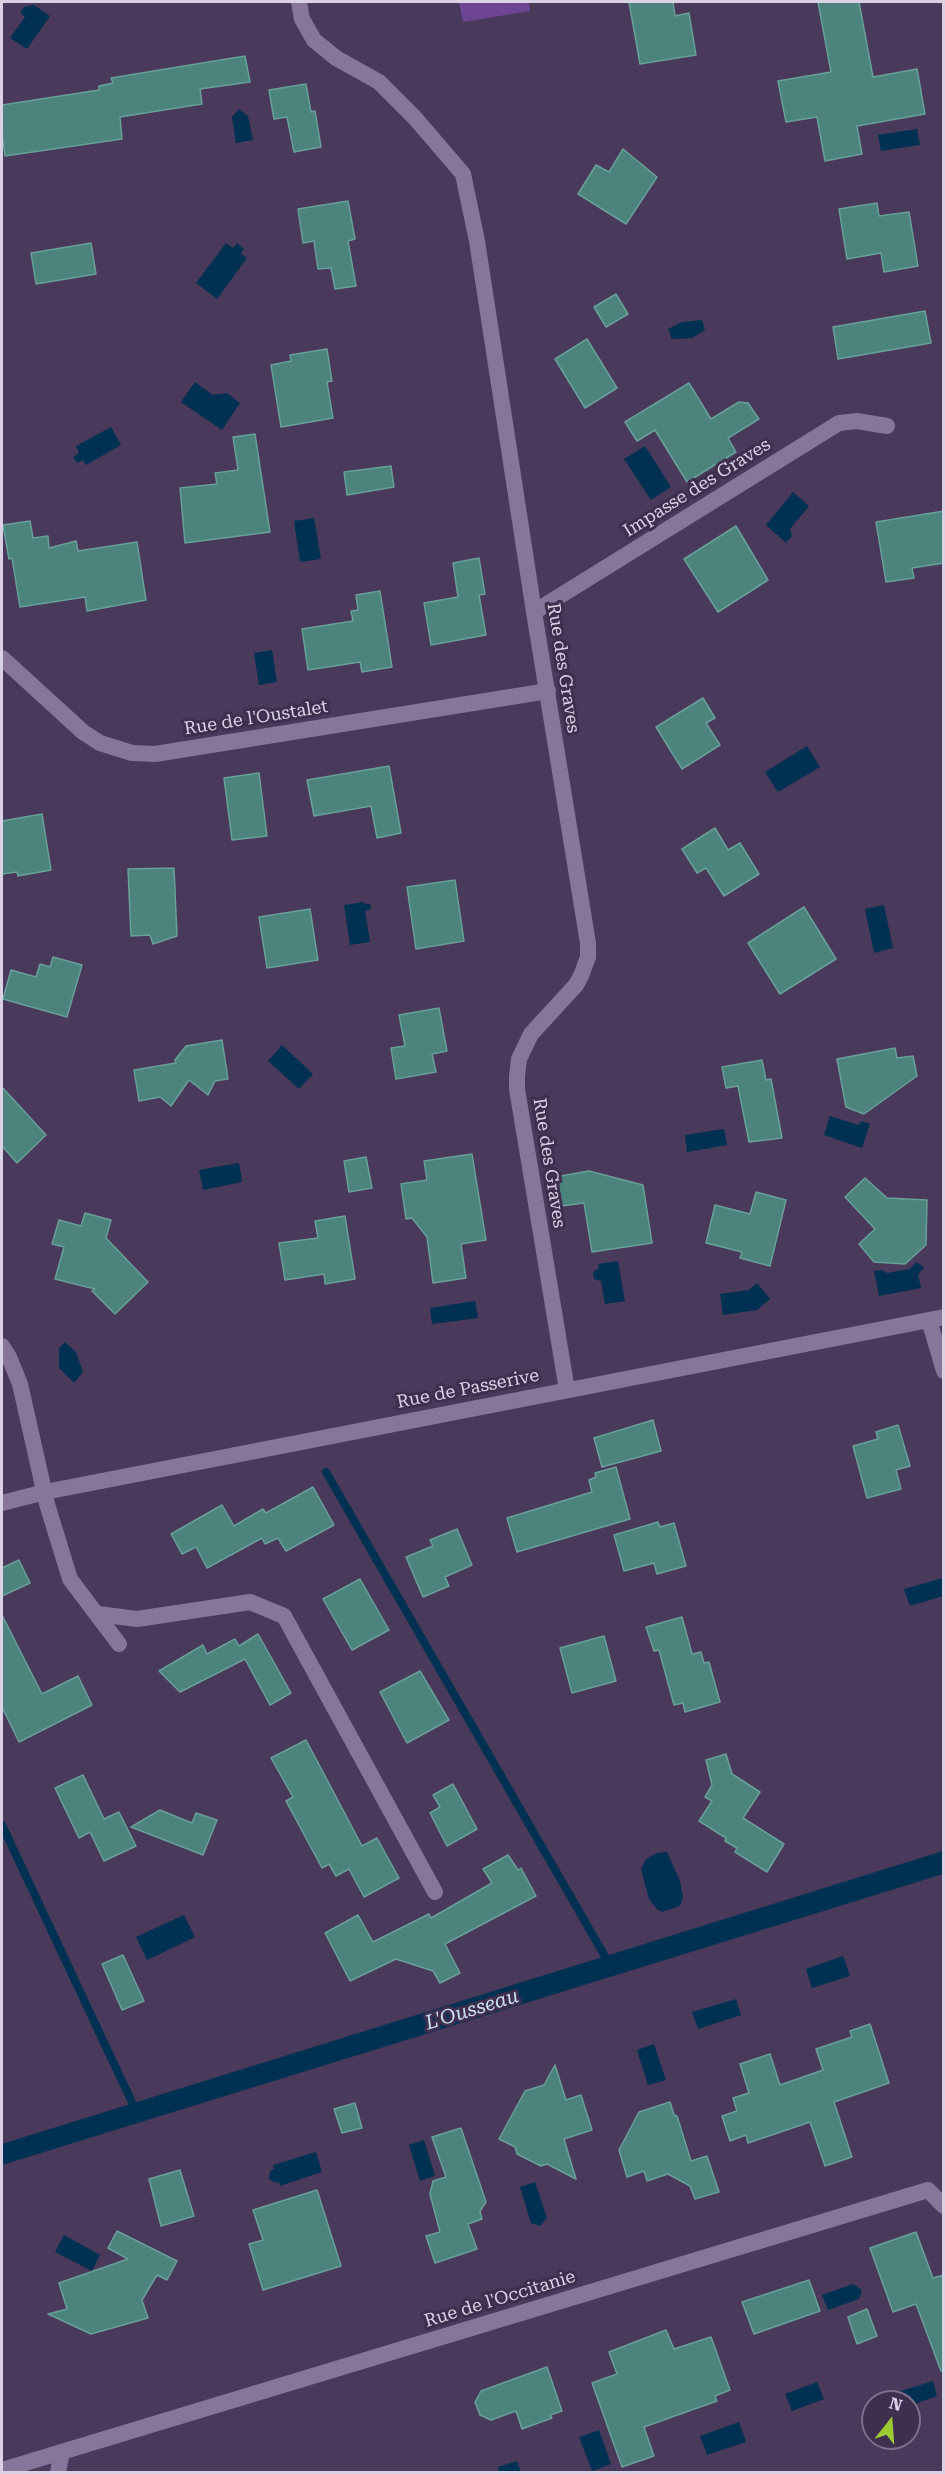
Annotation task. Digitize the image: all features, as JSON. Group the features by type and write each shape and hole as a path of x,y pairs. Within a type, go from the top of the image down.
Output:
{"street":[{"name":"Rue des Graves","path":"299,2 302,19 314,40 336,58 378,82 415,118 463,174 477,241 588,943 588,957 576,985 525,1044 519,1059 517,1089 567,1390"},
{"name":"Impasse des Graves","path":"534,612 839,423 857,422 887,426"},
{"name":"Rue de l'Oustalet","path":"2,658 83,732 100,743 132,753 155,754 548,691"},
{"name":"Rue de Passerive","path":"2,1503 45,1492 936,1319"},
{"path":"936,1319 944,1371"},
{"path":"2,1346 20,1384 45,1492 70,1579 119,1644"},
{"path":"98,1614 137,1619 250,1602 284,1616 435,1892"},
{"name":"Rue de l'Occitanie","path":"2,2470 936,2187 944,2206"},
{"path":"58,2472 62,2452"}],"shaded area":[{"path":"459,2 529,2 530,11 463,22"}],"water":[{"path":"34,5 50,16 27,49 10,38 25,17 20,13 24,7"},
{"path":"239,109 248,116 253,140 236,143 232,117"},
{"path":"917,129 920,145 881,151 878,135"},
{"path":"226,243 233,248 237,243 244,249 241,254 247,258 217,299 196,283"},
{"path":"702,320 705,330 692,338 672,339 668,329 682,322"},
{"path":"195,382 213,395 227,393 240,403 222,430 181,402"},
{"path":"111,427 121,445 86,465 83,460 77,463 73,457 79,453 76,446"},
{"path":"645,446 671,487 651,500 624,459"},
{"path":"793,492 809,506 790,529 792,536 786,543 766,525"},
{"path":"314,518 321,559 300,562 294,521"},
{"path":"272,650 277,682 259,685 254,653"},
{"path":"807,746 820,767 778,792 765,772"},
{"path":"364,902 370,904 371,909 365,911 370,942 350,945 344,905"},
{"path":"884,905 893,948 874,953 865,909"},
{"path":"282,1045 313,1074 299,1089 268,1061"},
{"path":"830,1116 858,1125 862,1121 870,1124 862,1148 824,1135"},
{"path":"724,1129 727,1145 687,1152 685,1135"},
{"path":"239,1163 242,1182 203,1190 199,1170"},
{"path":"618,1261 625,1301 605,1304 601,1281 594,1279 593,1272 599,1268 598,1264"},
{"path":"916,1262 924,1267 918,1275 921,1288 879,1296 874,1271 882,1270 887,1273 910,1269"},
{"path":"757,1283 770,1299 757,1310 723,1315 720,1294 749,1290"},
{"path":"475,1301 478,1318 432,1324 430,1308"},
{"path":"65,1342 76,1352 83,1372 74,1383 59,1368 59,1348"},
{"path":"943,1578 943,1596 910,1606 904,1589"},
{"name":"L'Ousseau","path":"943,1851 943,1874 2,2165 2,2144"},
{"path":"667,1852 680,1881 683,1897 680,1906 662,1912 649,1899 641,1869 646,1859 657,1853"},
{"path":"184,1915 195,1937 147,1960 136,1937"},
{"path":"843,1956 850,1976 812,1988 806,1969"},
{"path":"736,1999 741,2015 698,2029 692,2012"},
{"path":"654,2044 666,2080 648,2085 637,2050"},
{"path":"424,2140 435,2176 420,2181 409,2145"},
{"path":"316,2152 322,2172 280,2186 279,2182 275,2183 269,2179 270,2171 274,2169 273,2165"},
{"path":"535,2182 547,2218 540,2226 531,2223 520,2187"},
{"path":"64,2235 100,2255 92,2271 55,2252"},
{"path":"853,2284 862,2290 859,2299 828,2310 822,2295"},
{"path":"933,2381 937,2396 921,2402 921,2390 904,2390"},
{"path":"817,2382 824,2399 792,2411 785,2394"},
{"path":"739,2422 746,2442 707,2455 700,2436"},
{"path":"599,2430 611,2464 592,2471 579,2437"},
{"path":"517,2461 521,2472 499,2472 498,2467"}],"building":[{"path":"629,2 673,2 675,16 689,13 696,55 640,64"},
{"path":"818,2 859,2 873,77 917,69 925,114 857,126 862,154 825,161 817,117 786,122 778,81 831,72"},
{"path":"245,56 250,82 200,89 202,104 120,117 122,139 5,156 2,105 99,90 99,86 113,83 111,78"},
{"path":"306,84 311,112 315,111 321,147 294,152 287,117 274,119 269,90"},
{"path":"623,149 657,177 626,224 578,194 596,165 609,172"},
{"path":"348,201 355,239 348,241 356,286 335,289 331,268 318,269 314,241 303,243 298,209"},
{"path":"877,203 879,216 909,212 918,266 884,272 881,253 847,259 839,209"},
{"path":"91,243 96,274 36,284 31,253"},
{"path":"616,294 628,314 606,327 594,307"},
{"path":"925,311 931,343 838,359 833,327"},
{"path":"587,339 617,388 585,408 555,359"},
{"path":"327,349 332,381 327,382 333,418 281,427 271,365 291,361 290,355"},
{"path":"689,383 711,419 739,402 748,403 759,419 728,438 736,452 687,482 655,430 637,441 625,422"},
{"path":"255,434 270,532 185,543 180,488 217,484 215,473 238,470 233,437"},
{"path":"391,466 394,487 347,495 344,472"},
{"path":"944,511 944,563 912,568 914,578 886,582 876,522"},
{"path":"30,521 33,538 48,536 49,548 76,541 78,551 137,542 146,600 87,611 85,597 20,607 12,558 9,559 3,525"},
{"path":"736,526 768,580 718,612 684,559"},
{"path":"479,558 485,594 479,595 486,635 431,645 424,603 458,597 453,563"},
{"path":"380,591 392,667 362,672 360,662 308,670 302,629 353,621 351,611 358,610 356,595"},
{"path":"703,698 715,718 706,723 720,745 682,769 656,727"},
{"path":"389,766 401,833 377,838 371,806 314,816 307,780"},
{"path":"259,773 267,836 232,840 224,778"},
{"path":"42,814 51,870 18,876 17,872 2,874 2,821"},
{"path":"715,828 728,850 740,843 759,874 724,896 706,868 697,873 682,849"},
{"path":"174,868 177,936 153,944 150,935 131,936 128,869"},
{"path":"455,880 464,941 416,949 407,887"},
{"path":"804,907 836,959 780,994 748,943"},
{"path":"310,909 318,960 267,968 259,917"},
{"path":"53,957 82,965 67,1017 3,999 11,970 36,977 40,964 50,967"},
{"path":"439,1008 447,1051 432,1054 436,1072 396,1079 391,1048 405,1046 399,1015"},
{"path":"222,1040 228,1079 215,1081 208,1095 189,1080 171,1106 160,1097 139,1101 134,1070 176,1063 175,1060 186,1046"},
{"path":"895,1048 897,1058 913,1056 917,1076 864,1114 846,1107 837,1059"},
{"path":"762,1060 766,1080 771,1079 782,1138 749,1142 738,1086 726,1088 722,1067"},
{"path":"2,1087 46,1135 17,1163 2,1146"},
{"path":"472,1154 486,1240 461,1244 466,1278 433,1283 427,1237 412,1218 406,1219 401,1184 427,1180 424,1161"},
{"path":"366,1157 372,1188 349,1192 344,1161"},
{"path":"589,1171 643,1185 652,1243 592,1252 584,1203 561,1206 555,1177"},
{"path":"865,1178 887,1198 927,1200 926,1245 905,1264 874,1262 859,1244 875,1229 845,1197"},
{"path":"756,1192 786,1200 770,1266 740,1258 742,1252 706,1243 715,1205 750,1214"},
{"path":"85,1213 111,1220 106,1238 148,1282 115,1314 92,1291 95,1289 55,1279 64,1247 52,1244 59,1220 81,1226"},
{"path":"345,1216 355,1279 325,1284 324,1274 285,1280 279,1243 318,1238 315,1221"},
{"path":"653,1420 661,1451 602,1467 594,1438"},
{"path":"898,1425 910,1466 896,1470 901,1489 867,1498 853,1446 878,1439 876,1432"},
{"path":"616,1467 630,1519 517,1552 507,1518 592,1492 589,1480 596,1477 595,1473"},
{"path":"313,1487 334,1525 286,1551 278,1538 265,1544 262,1538 207,1568 196,1547 182,1554 171,1534 222,1505 234,1526 263,1509 266,1513"},
{"path":"658,1522 660,1527 674,1523 686,1566 657,1574 654,1563 624,1571 614,1535"},
{"path":"457,1529 472,1565 445,1577 449,1586 423,1597 406,1557 433,1546 430,1540"},
{"path":"19,1560 30,1583 2,1596 2,1568"},
{"path":"360,1579 389,1630 352,1650 323,1599"},
{"path":"2,1615 42,1694 78,1676 92,1705 19,1742 2,1707"},
{"path":"682,1617 692,1654 701,1652 704,1663 709,1662 720,1702 685,1712 683,1703 674,1705 659,1650 654,1651 646,1627"},
{"path":"258,1634 291,1693 270,1705 245,1659 180,1692 159,1671 203,1645 207,1654 235,1639 239,1646"},
{"path":"604,1636 616,1681 572,1693 560,1648"},
{"path":"420,1671 449,1720 407,1743 380,1692"},
{"path":"306,1740 362,1846 377,1838 399,1878 364,1897 349,1869 336,1876 329,1864 322,1868 286,1801 293,1797 271,1758"},
{"path":"726,1754 732,1774 760,1792 743,1818 784,1844 767,1872 735,1852 737,1848 725,1841 726,1838 699,1821 712,1801 705,1797 712,1785 706,1760"},
{"path":"83,1775 104,1819 119,1812 136,1846 104,1861 90,1832 79,1838 55,1788"},
{"path":"453,1784 477,1829 447,1846 430,1813 440,1807 433,1795"},
{"path":"160,1810 192,1823 196,1813 217,1820 203,1855 131,1827"},
{"path":"508,1855 518,1870 521,1868 536,1896 445,1944 460,1973 440,1983 433,1971 396,1959 350,1981 325,1933 358,1915 373,1942 429,1914 431,1918 492,1883 483,1869"},
{"path":"123,1955 144,2001 122,2010 102,1964"},
{"path":"870,2024 889,2083 834,2102 852,2157 825,2166 810,2122 748,2143 746,2135 730,2141 722,2116 737,2111 733,2098 749,2093 740,2064 770,2054 780,2085 823,2070 816,2049 852,2037 850,2031"},
{"path":"555,2065 566,2100 581,2095 592,2130 564,2139 576,2179 547,2164 541,2166 517,2154 515,2147 499,2139 525,2091 544,2085"},
{"path":"670,2102 674,2115 677,2116 691,2161 707,2156 719,2192 695,2199 690,2186 668,2174 647,2181 644,2171 627,2177 619,2150 639,2112"},
{"path":"355,2103 362,2128 342,2133 334,2109"},
{"path":"461,2128 486,2202 480,2211 482,2219 468,2224 477,2249 435,2263 426,2236 440,2232 430,2194 433,2181 446,2177 432,2137"},
{"path":"180,2170 194,2216 161,2226 149,2179"},
{"path":"317,2190 341,2266 263,2290 249,2244 263,2240 253,2210"},
{"path":"117,2231 177,2261 167,2280 157,2275 142,2300 148,2318 91,2334 48,2314 67,2309 59,2283 128,2259 108,2248"},
{"path":"916,2232 933,2278 944,2275 944,2371 941,2371 916,2304 893,2312 870,2248"},
{"path":"809,2280 820,2311 754,2334 742,2302"},
{"path":"867,2309 877,2336 857,2344 848,2317"},
{"path":"666,2330 674,2349 711,2337 730,2390 715,2396 717,2401 644,2427 654,2456 622,2467 592,2383 617,2374 609,2352"},
{"path":"547,2367 562,2411 550,2415 552,2418 522,2429 516,2411 491,2420 480,2415 475,2402 481,2391"}],"waterway":[{"path":"326,1472 610,1965"},
{"path":"2,1825 137,2113"}]}
